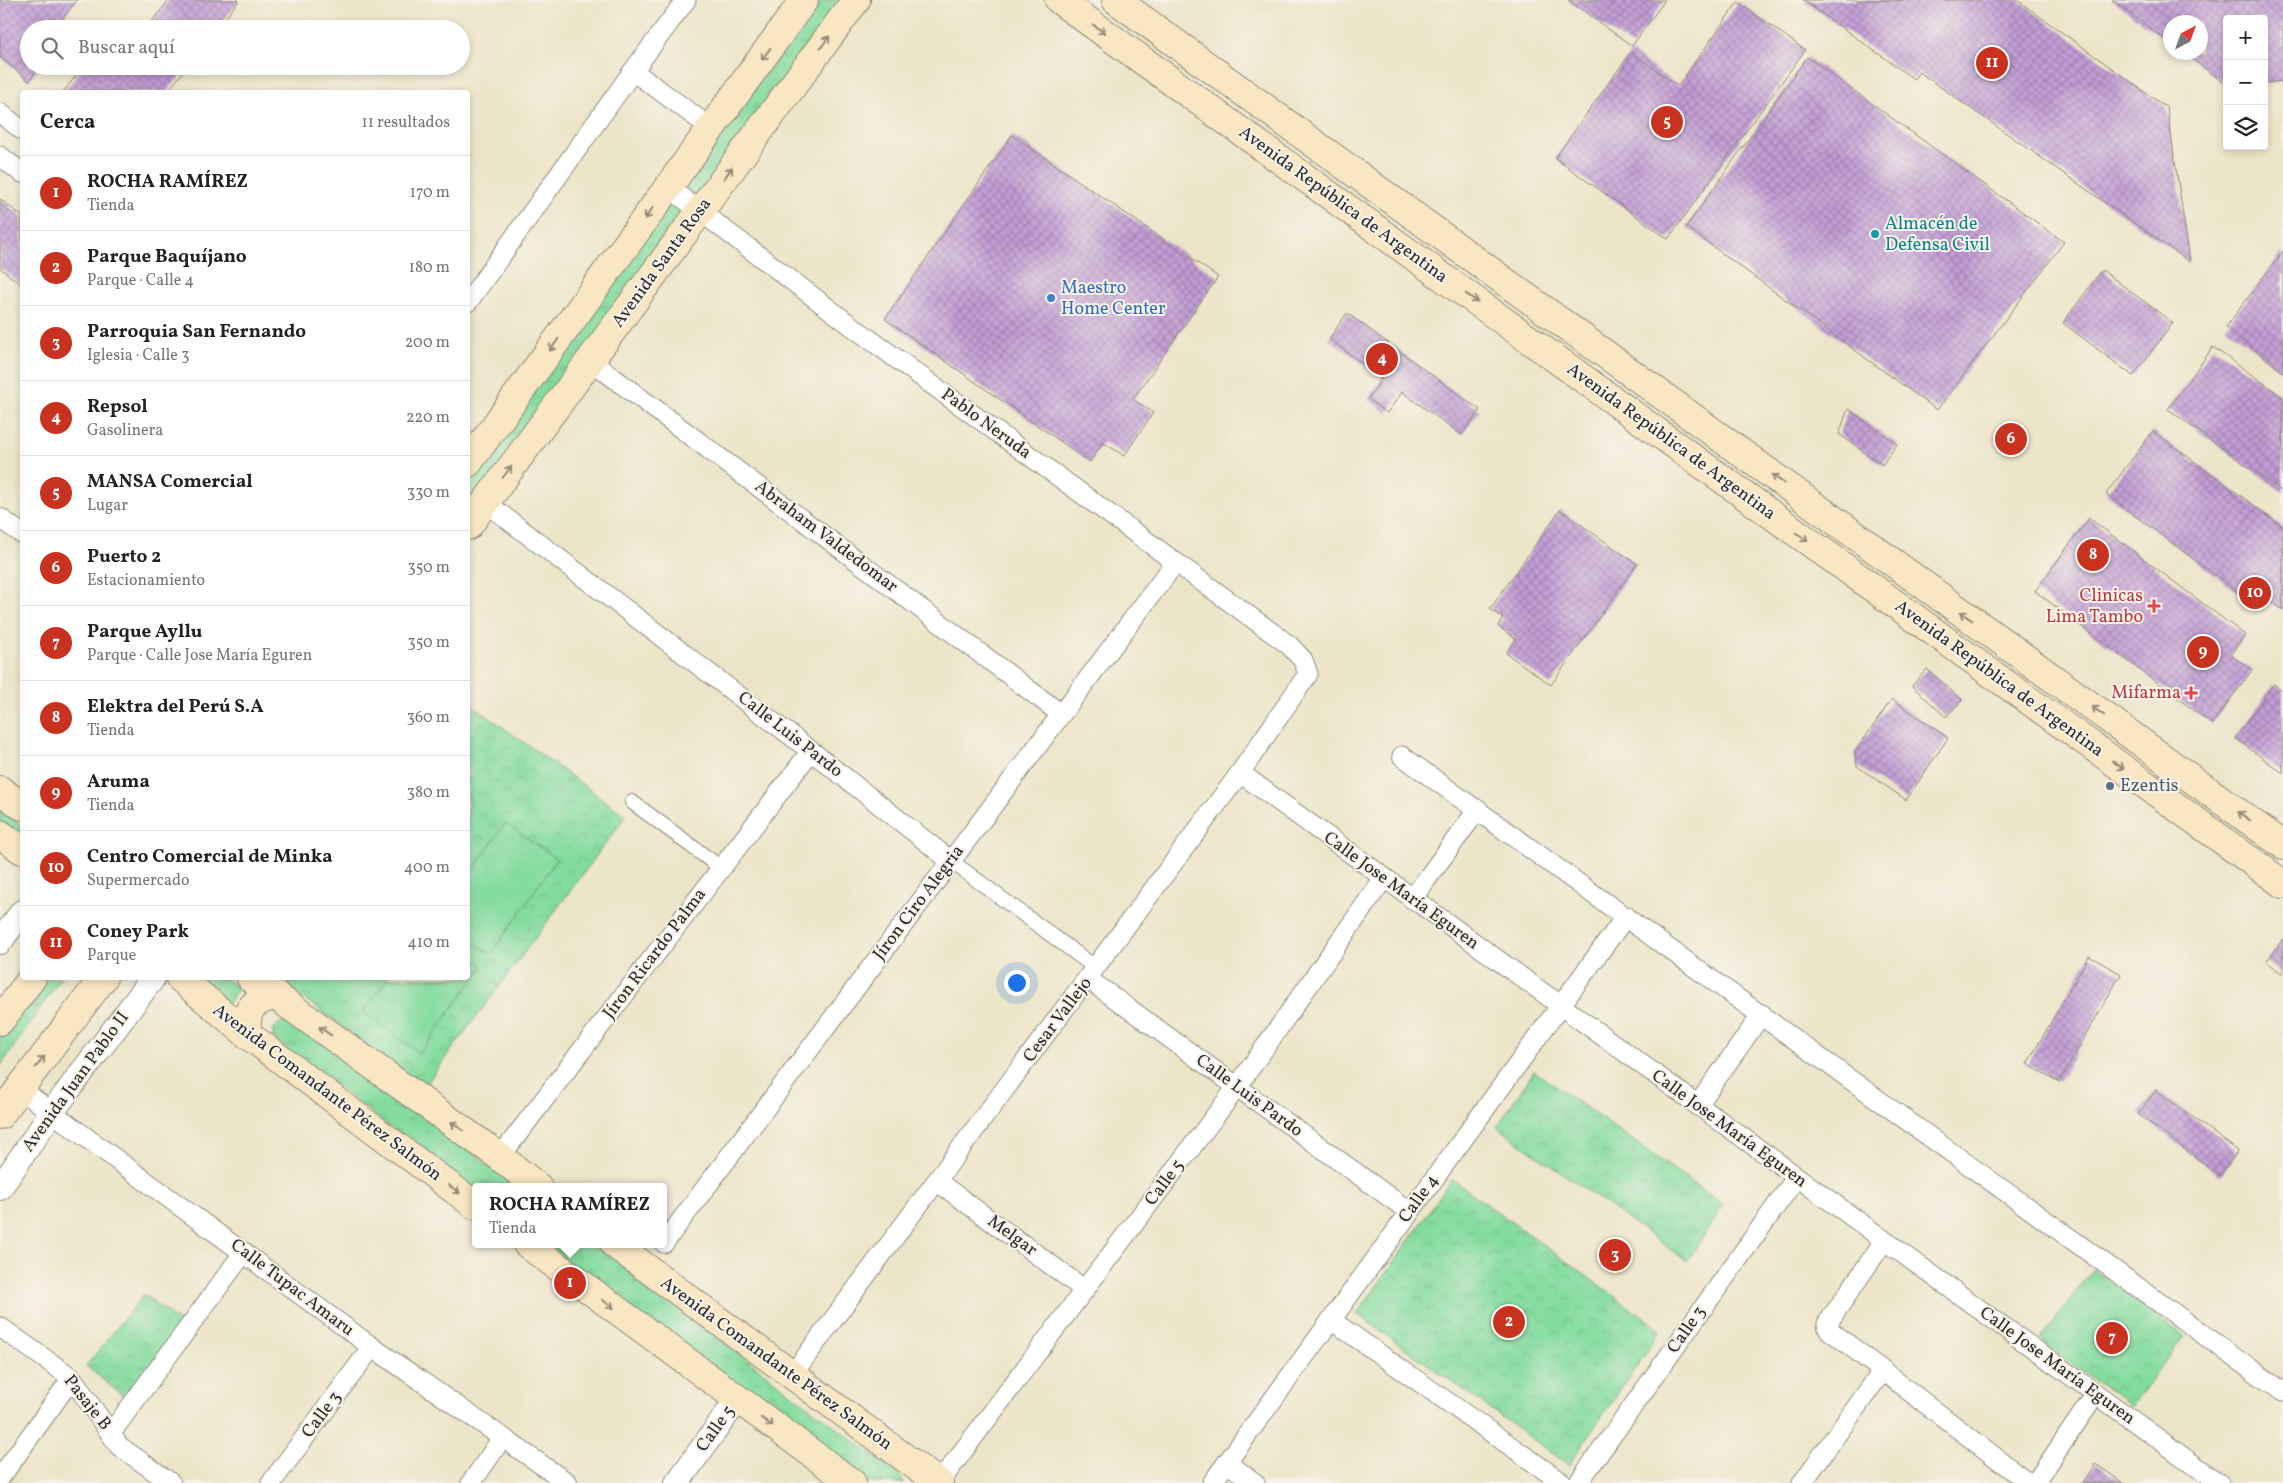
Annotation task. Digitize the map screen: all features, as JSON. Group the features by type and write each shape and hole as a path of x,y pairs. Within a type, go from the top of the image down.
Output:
{"main road":[{"path":"470,459 804,0"},
{"name":"Avenida Santa Rosa","path":"470,523 856,0"},
{"name":"Avenida República de Argentina","path":"1059,0 2283,884"},
{"name":"Avenida República de Argentina","path":"1116,0 2283,845"},
{"path":"0,790 20,805"},
{"path":"0,834 20,849"},
{"path":"0,1021 31,980"},
{"path":"0,1115 101,980"},
{"name":"Avenida Comandante Pérez Salmón","path":"182,980 246,1034 472,1203"},
{"path":"254,980 500,1157 533,1183"},
{"path":"246,1034 245,1019 251,1006 263,998 277,996"},
{"path":"532,1248 852,1483"},
{"name":"Avenida Comandante Pérez Salmón","path":"619,1248 940,1483"}],"street":[{"path":"470,299 686,0"},
{"path":"633,71 711,128"},
{"path":"0,113 20,128"},
{"path":"0,156 20,171"},
{"name":"Pablo Neruda","path":"668,187 853,327 1289,645 1303,660"},
{"name":"Abraham Valdedomar","path":"591,361 1061,714"},
{"name":"Calle Luis Pardo","path":"485,502 811,750 1237,1087 1410,1212"},
{"path":"0,518 20,533"},
{"name":"Jíron Ciro Alegria","path":"667,1238 1175,563"},
{"name":"Cesar Vallejo","path":"792,1375 938,1182 1240,773 1308,674 1303,660"},
{"name":"Jíron Ricardo Palma","path":"500,1157 811,750"},
{"path":"1402,756 1762,1014 2283,1392"},
{"name":"Calle Jose María Eguren","path":"1240,773 2219,1483"},
{"path":"632,802 721,868"},
{"path":"1412,898 1478,809"},
{"name":"Calle 5","path":"940,1483 1237,1087 1384,878"},
{"path":"0,942 20,915"},
{"name":"Calle 4","path":"1212,1483 1626,916"},
{"name":"Avenida Juan Pablo II","path":"0,1188 52,1112 151,980"},
{"path":"1697,1106 1762,1014"},
{"name":"Calle Tupac Amaru","path":"20,1089 372,1347 568,1483"},
{"name":"Calle 3","path":"1578,1483 1796,1178"},
{"name":"Melgar","path":"938,1182 1086,1290"},
{"path":"1884,1241 1827,1327 2029,1483"},
{"name":"Jíron Ciro Alegria","path":"645,1268 659,1248"},
{"path":"111,1433 244,1252"},
{"path":"1331,1320 1563,1483"},
{"name":"Pasaje B","path":"0,1328 72,1378 120,1446 170,1483"},
{"name":"Calle 3","path":"271,1483 372,1347"},
{"path":"1802,1483 1883,1370"},
{"path":"0,1478 72,1378"},
{"path":"2035,1483 2096,1394"},
{"name":"Calle 5","path":"676,1483 737,1400"},
{"path":"471,1483 503,1437"},
{"path":"1227,1463 1256,1483"}],"green space":[{"path":"821,0 851,0 470,506 470,469"},
{"path":"470,703 626,816 424,1087 279,980 470,980"},
{"path":"0,810 20,825 20,844 0,833"},
{"path":"505,823 557,859 491,954 470,939 470,875"},
{"path":"470,956 483,966 420,1053 363,1012 387,980 470,980"},
{"path":"29,980 60,980 0,1067 0,1021"},
{"path":"186,980 227,980 239,988 221,1012"},
{"path":"292,1020 513,1183 472,1183 472,1189 273,1038 273,1029 280,1023"},
{"path":"1534,1071 1724,1205 1687,1261 1497,1127"},
{"path":"1452,1179 1661,1330 1569,1465 1357,1314"},
{"path":"550,1248 599,1248 899,1475 904,1483 861,1483"},
{"path":"2093,1269 2184,1336 2131,1407 2040,1340"},
{"path":"144,1294 185,1327 127,1399 86,1366"}],"building":[{"path":"0,0 77,0 61,20 20,20 20,74 0,57"},
{"path":"169,0 239,0 224,20 153,20"},
{"path":"1568,0 1665,0 1632,46"},
{"path":"1803,0 2017,0 2167,108 2190,262 1919,72 1914,79"},
{"path":"2112,0 2283,0 2283,81 2268,83 2268,15 2223,15 2223,82 2194,60 2208,60 2208,15 2163,15 2163,38"},
{"path":"1738,2 1805,50 1668,239 1555,158 1631,52 1678,86"},
{"name":"Almacén de Defensa Civil","path":"1807,57 2064,242 1937,410 1686,227"},
{"path":"22,75 33,75 29,81"},
{"path":"77,75 181,75 169,90 65,90"},
{"name":"Maestro Home Center","path":"1012,135 1218,277 1133,399 1153,413 1124,456 1103,442 1090,462 885,319"},
{"path":"0,199 20,214 20,283 0,268"},
{"path":"2283,251 2283,372 2226,327"},
{"path":"2102,270 2173,323 2133,376 2063,323"},
{"path":"1347,313 1480,410 1462,435 1402,392 1387,413 1368,399 1382,378 1329,339"},
{"path":"2213,347 2283,397 2283,492 2168,409"},
{"path":"1848,409 1897,444 1882,465 1839,434"},
{"path":"2153,431 2283,527 2283,610 2269,600 2262,610 2106,494"},
{"path":"1560,510 1637,564 1551,685 1506,653 1516,639 1498,626 1503,618 1490,609"},
{"path":"2089,518 2245,635 2230,655 2252,670 2212,724 2035,591"},
{"path":"1927,669 1962,700 1946,717 1912,686"},
{"path":"2274,684 2283,691 2283,773 2235,738"},
{"path":"1892,699 1948,738 1906,800 1857,766 1855,752"},
{"path":"2283,939 2283,974 2266,962"},
{"path":"2089,956 2121,974 2059,1082 2027,1064"},
{"path":"2156,1090 2238,1151 2220,1176 2138,1114"},
{"path":"2096,1464 2123,1483 2083,1483"}],"place":[{"name":"Coney Park","path":"1992,63"},
{"name":"MANSA Comercial","path":"1667,122"},
{"name":"Almacén de Defensa Civil","path":"1875,234"},
{"name":"Maestro Home Center","path":"1051,298"},
{"name":"Repsol","path":"1382,359"},
{"name":"Puerto 2","path":"2011,439"},
{"name":"Elektra del Perú S.A","path":"2093,555"},
{"name":"Centro Comercial de Minka","path":"2255,593"},
{"name":"Clinicas Lima Tambo","path":"2154,606"},
{"name":"Aruma","path":"2203,652"},
{"name":"Mifarma","path":"2191,693"},
{"name":"Ezentis","path":"2110,786"},
{"name":"Parroquia San Fernando","path":"1615,1255"},
{"name":"ROCHA RAMÍREZ","path":"570,1283"},
{"name":"Parque Baquíjano","path":"1509,1322"},
{"name":"Parque Ayllu","path":"2112,1338"}]}
